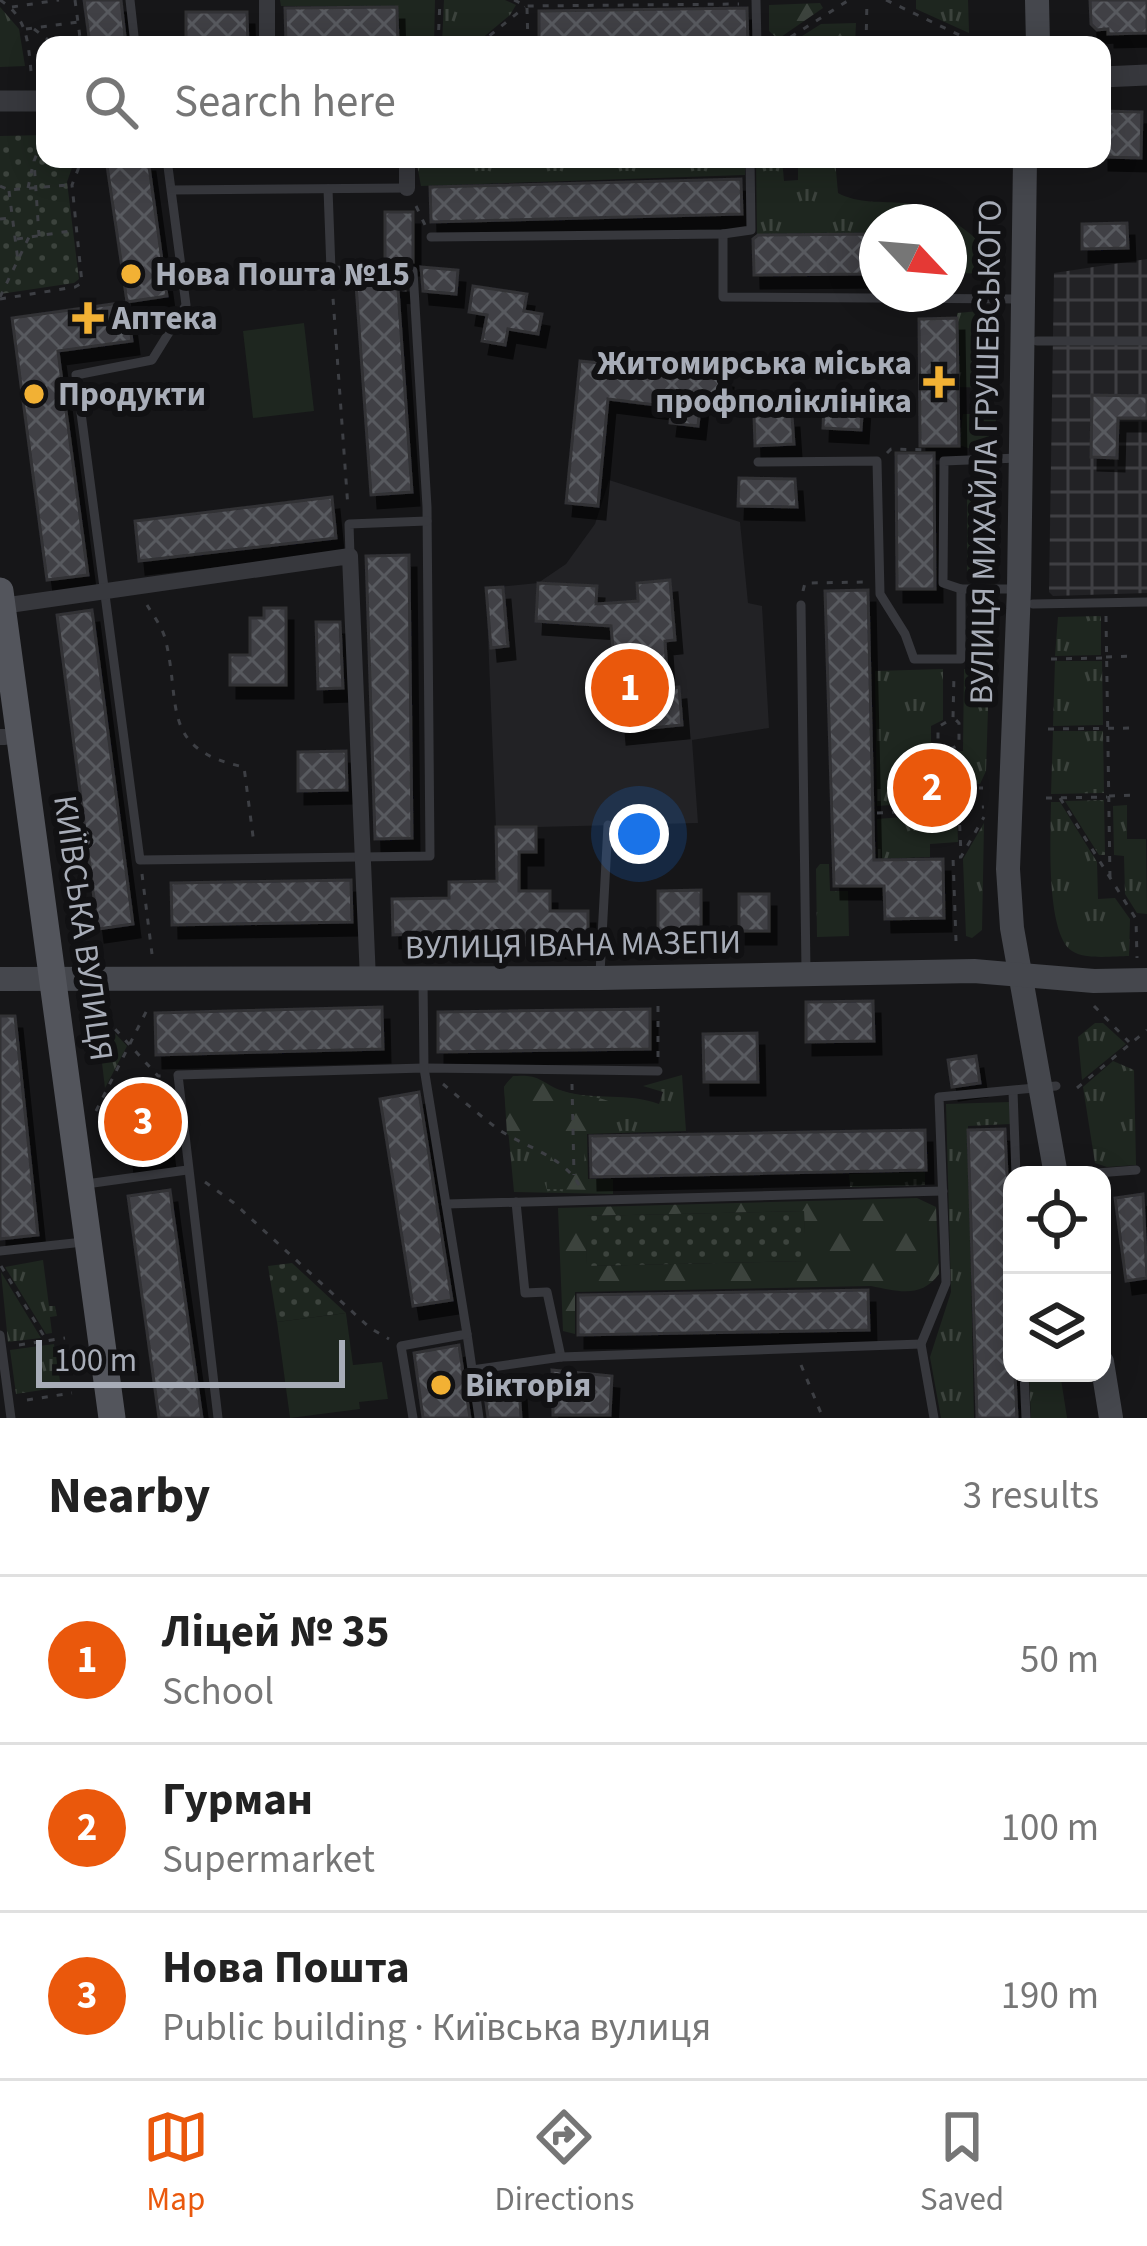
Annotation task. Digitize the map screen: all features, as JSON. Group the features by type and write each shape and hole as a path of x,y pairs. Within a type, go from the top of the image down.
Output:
{"main road":[{"path":"1024,0 1024,36"},
{"path":"1037,0 1038,36"},
{"name":"ВУЛИЦЯ МИХАЙЛА ГРУШЕВСЬКОГО","path":"1025,168 1021,458 1026,597"},
{"name":"ВУЛИЦЯ МИХАЙЛА ГРУШЕВСЬКОГО","path":"1038,168 1023,870 1029,976 1058,1087 1070,1166"},
{"name":"КИЇВСЬКА ВУЛИЦЯ","path":"1,598 98,1418"},
{"name":"КИЇВСЬКА ВУЛИЦЯ","path":"0,697 80,1184 112,1418"},
{"name":"ВУЛИЦЯ ІВАНА МАЗЕПИ","path":"0,980 423,980 974,971 1029,976 1142,969"},
{"name":"ВУЛИЦЯ МИХАЙЛА ГРУШЕВСЬКОГО","path":"1055,1166 1058,1087"},
{"path":"1090,1382 1096,1418"},
{"path":"1106,1382 1112,1418"}],"street":[{"path":"267,0 267,36"},
{"path":"1111,76 1147,75"},
{"path":"0,101 36,100"},
{"path":"407,168 407,188"},
{"path":"1,598 104,592 350,556 368,980"}],"lane":[{"path":"130,0 134,36"},
{"path":"756,2 758,36"},
{"path":"168,168 187,305 152,360 76,375 140,860 430,856 427,521 413,271 331,270 328,189"},
{"path":"431,237 752,230 750,168"},
{"path":"172,190 407,188"},
{"path":"724,234 723,297 1023,299"},
{"path":"1037,341 1147,341"},
{"path":"1021,458 944,460 943,583 1026,597 1147,602"},
{"path":"758,462 878,460 880,594 914,658 961,659 961,589"},
{"path":"350,556 349,524 427,521"},
{"path":"801,605 806,975"},
{"path":"600,978 608,825"},
{"path":"423,980 424,1068 479,1418"},
{"path":"218,1418 178,1075 424,1068 658,1070"},
{"path":"934,1418 921,1344 946,1283 939,1097 1058,1087"},
{"path":"1013,1090 1016,1166"},
{"path":"80,1184 188,1170"},
{"path":"1111,1172 1136,1170"},
{"path":"446,1204 943,1191"},
{"path":"516,1202 525,1293 547,1292 560,1358"},
{"path":"0,1251 74,1243"},
{"path":"413,1418 400,1346 467,1334"},
{"path":"0,1335 11,1418"},
{"path":"472,1370 560,1358 921,1344"},
{"path":"1024,1382 1026,1418"}],"path":[{"path":"0,0 42,36"},
{"path":"10,7 59,0"},
{"path":"75,0 80,36"},
{"path":"438,36 440,0"},
{"path":"514,0 526,6 756,2"},
{"path":"792,36 849,0"},
{"path":"866,36 867,0"},
{"path":"886,0 960,36"},
{"path":"489,36 526,6"},
{"path":"526,6 528,36"},
{"path":"30,28 78,22"},
{"path":"30,28 31,70"},
{"path":"36,156 32,188 39,236"},
{"path":"0,298 80,285 72,185 79,168"},
{"path":"0,185 9,190 72,185"},
{"path":"407,188 431,237"},
{"path":"9,190 18,261"},
{"path":"0,219 12,218"},
{"path":"15,239 77,230"},
{"path":"0,298 29,237"},
{"path":"331,270 349,524"},
{"path":"878,460 891,449 938,451 944,460"},
{"path":"801,605 805,583 880,581"},
{"path":"138,587 165,636 176,708 189,742 209,756 244,767 256,857"},
{"path":"1106,613 1110,879"},
{"path":"1051,659 1133,656"},
{"path":"953,718 954,659"},
{"path":"949,749 938,741 938,727 953,718"},
{"path":"949,749 959,745 959,723 953,718"},
{"path":"1048,729 1135,728"},
{"path":"949,749 949,808"},
{"path":"949,788 983,788"},
{"path":"1046,798 1136,796"},
{"path":"1060,798 1136,919 1142,969"},
{"path":"877,813 984,807"},
{"path":"959,808 961,857"},
{"path":"961,857 984,818"},
{"path":"956,941 953,857 961,857"},
{"path":"140,860 152,956"},
{"path":"1136,919 1147,919"},
{"path":"658,1000 658,1070"},
{"path":"95,1006 158,1076 178,1075"},
{"path":"96,1111 149,1006"},
{"path":"1094,1006 1131,1043"},
{"path":"1058,1087 1147,1030"},
{"path":"424,1068 500,1131 574,1175 589,1200"},
{"path":"572,1070 574,1175"},
{"path":"188,1170 234,1203 370,1328 400,1346"},
{"path":"0,1265 46,1341"},
{"path":"2,1347 65,1338"},
{"path":"789,1349 803,1367 823,1418"},
{"path":"9,1402 72,1393"}],"shaded area":[{"path":"1147,259 1147,593 1053,596 1049,592 1054,273"},
{"path":"609,480 740,522 748,603 762,606 769,728 692,740 698,823 496,828 486,588 538,583 566,564 595,524"}],"green space":[{"path":"280,0 435,0 434,36 397,36 396,7 281,6"},
{"path":"444,0 505,0 516,5 485,36 442,36"},
{"path":"916,0 968,0 969,33 916,9"},
{"path":"820,3 823,8 782,36 775,36 769,31 769,5"},
{"path":"0,7 19,29 25,66 0,67"},
{"path":"856,23 855,36 802,36 821,24"},
{"path":"36,135 36,168 72,168 67,182 79,279 74,283 0,294 0,136"},
{"path":"418,168 745,168 745,175 421,186"},
{"path":"756,168 783,168 784,181 798,180 798,168 836,168 838,193 846,197 911,204 859,204 859,234 757,235"},
{"path":"967,232 995,255 995,274 967,273"},
{"path":"998,312 996,388 957,387 957,313"},
{"path":"304,323 314,411 253,418 243,331"},
{"path":"963,414 996,414 995,446 971,449 959,445"},
{"path":"994,467 993,579 967,580 967,493 975,474"},
{"path":"992,599 990,663 970,663 973,617"},
{"path":"1101,616 1101,655 1055,656 1058,617"},
{"path":"1055,661 1102,661 1103,725 1053,726"},
{"path":"943,669 943,720 931,726 931,742 942,750 942,774 918,775 918,803 877,806 875,671"},
{"path":"964,669 982,671 989,678 986,771 980,784 960,784 955,777 955,751 963,751"},
{"path":"1053,731 1103,731 1104,793 1051,794"},
{"path":"1104,800 1105,855 1099,855 1065,801"},
{"path":"1051,802 1060,802 1097,862 1098,899 1115,898 1130,919 1129,956 1084,956 1063,941 1051,881"},
{"path":"1127,805 1127,839 1146,839 1147,914 1137,913 1125,894 1124,856 1114,855 1113,806"},
{"path":"957,813 958,842 930,844 930,857 878,859 877,819"},
{"path":"984,823 982,930 972,938 966,936 963,859"},
{"path":"829,864 830,891 848,891 849,936 817,937 816,869"},
{"path":"1095,1023 1103,1023 1126,1044 1082,1080 1078,1037"},
{"path":"110,1028 127,1046 105,1088 98,1029"},
{"path":"1113,1061 1134,1070 1136,1165 1095,1163 1083,1087"},
{"path":"682,1075 686,1131 587,1134 588,1179 613,1179 613,1194 514,1192 504,1087 511,1079 532,1077 575,1094 659,1104 663,1092 643,1086"},
{"path":"513,1076 621,1109 619,1117 585,1135 584,1176 595,1186 593,1190 547,1189 554,1146 540,1131 513,1138 507,1134 504,1087"},
{"path":"1010,1102 1011,1124 968,1126 974,1418 941,1418 930,1357 951,1292 946,1104"},
{"path":"925,1172 925,1185 850,1187 849,1174"},
{"path":"917,1198 936,1207 939,1274 924,1287 908,1291 871,1286 575,1292 575,1334 563,1331 558,1208","holes":["804,1211 805,1261 587,1266 586,1216"]},
{"path":"804,1211 806,1261 587,1266 585,1216"},
{"path":"43,1260 49,1306 55,1306 57,1316 50,1317 52,1333 46,1334 5,1267"},
{"path":"292,1263 346,1313 277,1322 268,1266"},
{"path":"1,1272 41,1338 8,1342"},
{"path":"346,1313 353,1365 382,1362 388,1399 359,1402 360,1409 290,1418 277,1322"},
{"path":"54,1344 61,1387 16,1394 10,1350"},
{"path":"1029,1382 1061,1382 1067,1418 1031,1418"}],"building":[{"path":"84,0 121,0 125,36 89,36"},
{"path":"1090,0 1147,0 1147,33 1097,30 1091,24"},
{"path":"397,7 398,36 286,36 285,8"},
{"path":"747,8 748,36 539,36 539,11"},
{"path":"186,12 247,12 248,36 186,36"},
{"path":"1111,111 1142,112 1141,158 1111,157"},
{"path":"107,168 149,168 167,296 127,302"},
{"path":"741,179 742,214 431,222 430,187"},
{"path":"385,212 413,212 413,262 385,262"},
{"path":"1127,223 1128,248 1082,249 1082,224"},
{"path":"859,234 859,274 754,275 753,239 758,235"},
{"path":"421,267 458,270 456,294 423,291"},
{"path":"405,280 405,290 398,289 412,492 371,495 356,285"},
{"path":"473,286 527,294 524,311 542,314 538,334 508,329 505,345 482,341 487,315 469,312"},
{"path":"127,302 132,341 58,351 88,575 47,580 12,318"},
{"name":"Житомирська міська профполіклініка","path":"957,318 959,446 920,446 919,319"},
{"path":"580,361 726,375 723,401 701,399 698,426 670,423 672,407 608,399 598,506 566,503"},
{"path":"1092,395 1147,396 1147,418 1118,418 1117,458 1091,457"},
{"path":"824,399 863,401 861,430 823,428"},
{"path":"792,415 794,444 755,446 754,416"},
{"path":"896,453 934,453 935,589 897,589"},
{"path":"739,478 795,479 797,507 738,506"},
{"path":"332,497 336,538 139,561 135,521"},
{"path":"409,555 412,838 375,839 366,556"},
{"path":"670,580 675,640 665,641 668,688 679,687 682,725 620,731 611,626 536,621 538,583 597,586 596,604 638,601 637,583"},
{"path":"503,587 508,646 491,648 486,588"},
{"path":"868,590 874,860 943,859 944,918 885,919 884,886 834,886 825,591"},
{"path":"264,608 286,608 286,685 230,685 230,655 250,655 250,618 264,618"},
{"path":"92,610 133,924 98,929 57,615"},
{"path":"316,622 340,622 343,688 318,689"},
{"path":"346,751 347,790 298,791 298,752"},
{"path":"921,778 943,778 943,799 921,799"},
{"path":"496,827 536,827 536,852 519,852 519,891 550,891 550,911 588,911 588,945 524,945 524,930 393,935 392,899 449,898 449,882 497,881"},
{"path":"351,880 352,922 172,925 171,883"},
{"path":"701,890 701,926 682,927 683,939 658,939 658,891"},
{"path":"739,894 769,894 769,931 739,931"},
{"path":"873,1001 874,1041 806,1042 806,1002"},
{"path":"382,1007 383,1049 156,1055 155,1013"},
{"path":"650,1009 650,1049 438,1052 438,1012"},
{"path":"0,1016 15,1016 38,1235 0,1239"},
{"path":"757,1033 758,1082 704,1082 703,1034"},
{"path":"976,1056 980,1083 952,1087 948,1060"},
{"path":"159,1083 168,1156 128,1161 118,1088"},
{"path":"419,1092 452,1300 413,1306 380,1099"},
{"path":"1005,1129 1003,1382 1015,1382 1017,1418 977,1418 968,1130"},
{"path":"925,1130 926,1170 591,1177 590,1136"},
{"path":"170,1190 202,1418 159,1418 128,1196"},
{"path":"1143,1194 1147,1278 1126,1281 1115,1198"},
{"path":"868,1290 869,1330 578,1335 578,1295"},
{"name":"Вікторія","path":"459,1345 470,1418 423,1418 414,1353"},
{"path":"552,1370 612,1376 610,1415 553,1415"},
{"path":"519,1385 521,1418 488,1418 484,1388"}],"place":[{"name":"Нова Пошта №15","path":"131,274"},
{"name":"Аптека","path":"88,318"},
{"name":"Житомирська міська профполіклініка","path":"939,382"},
{"name":"Продукти","path":"34,394"},
{"name":"Ліцей № 35","path":"630,688"},
{"name":"Гурман","path":"932,788"},
{"name":"Нова Пошта","path":"143,1122"},
{"name":"Вікторія","path":"441,1385"}]}
